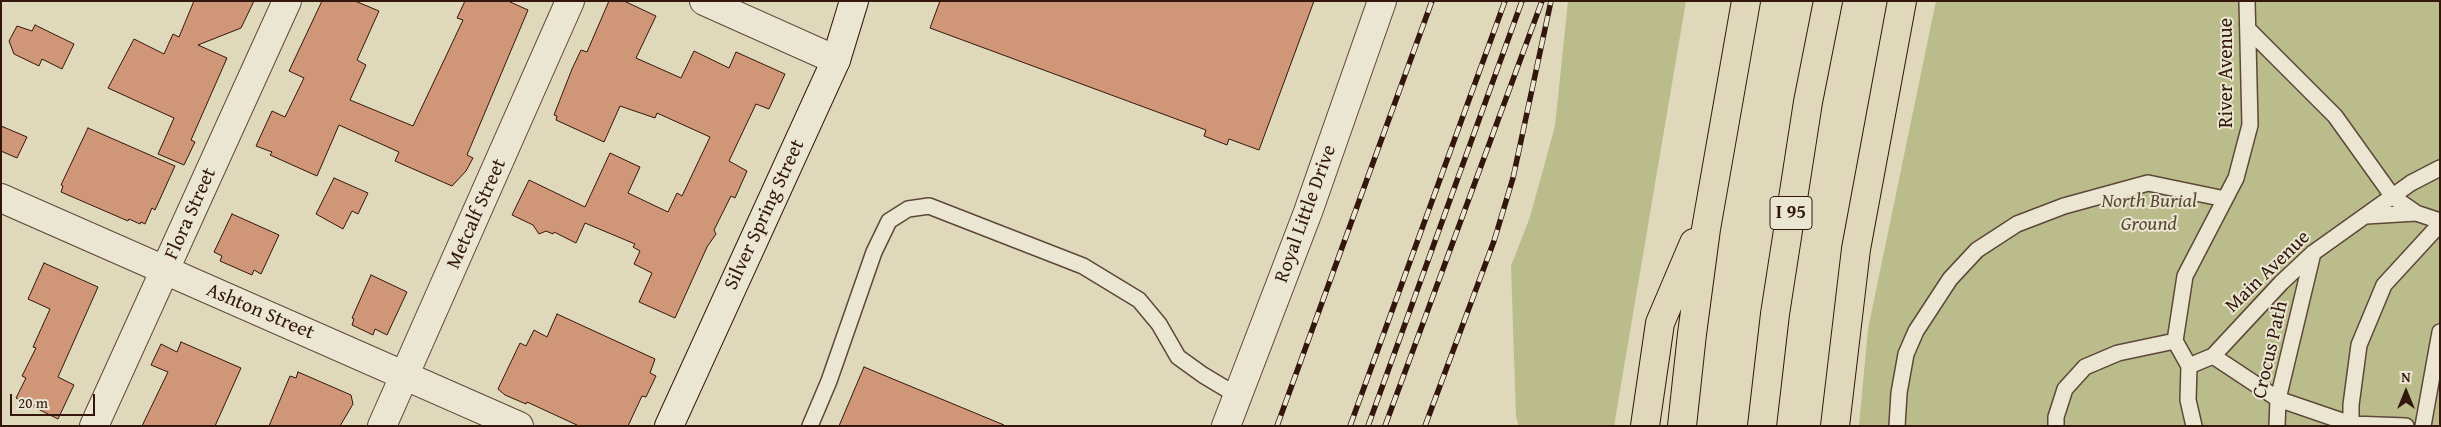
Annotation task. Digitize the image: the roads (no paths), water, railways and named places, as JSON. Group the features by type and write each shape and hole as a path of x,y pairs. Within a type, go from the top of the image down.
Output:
{"highway":[{"path":"1682,426 1692,334 1710,207 1746,1"},
{"name":"I 95","path":"1762,426 1776,314 1808,102 1828,1"},
{"path":"1835,426 1856,249 1902,1"},
{"path":"1645,426 1660,323 1710,207"}],"street":[{"name":"Flora Street","path":"94,426 287,1"},
{"name":"Metcalf Street","path":"382,426 407,375 570,1"},
{"path":"704,1 836,60"},
{"name":"Silver Spring Street","path":"669,426 836,60 854,1"},
{"name":"Royal Little Drive","path":"1226,426 1308,212 1382,1"},
{"name":"Ashton Street","path":"1,198 407,375 519,426"}],"lane":[{"name":"River Avenue","path":"2175,341 2185,276 2236,178 2250,126 2247,1"},
{"path":"2248,29 2335,116 2393,197 2416,213 2440,222 2384,285 2360,345 2351,405 2351,425"},
{"name":"Main Avenue","path":"2189,366 2213,356 2313,253 2411,183 2440,168"},
{"path":"1897,426 1899,393 1906,354 1916,331 1950,279 1977,250 2017,224 2064,206 2148,183 2225,200"},
{"path":"810,426 829,381 874,252 890,221 908,209 929,206 1083,266 1139,300 1159,324 1178,356 1203,375 1238,396"},
{"path":"2365,216 2416,213"},
{"name":"Crocus Path","path":"2277,426 2278,399 2313,253"},
{"path":"2423,426 2440,332"},
{"path":"2056,426 2056,417 2065,389 2085,368 2118,353 2175,341 2189,366 2188,400 2194,426"},
{"path":"2213,356 2278,399 2351,425 2406,426"}],"railway":[{"path":"1277,426 1432,1"},
{"path":"1350,426 1505,1"},
{"path":"1368,426 1522,1"},
{"path":"1385,426 1542,1"},
{"path":"1425,426 1494,241 1513,178 1551,1"}],"park label":[{"name":"North Burial Ground","path":"2149,214"}]}
